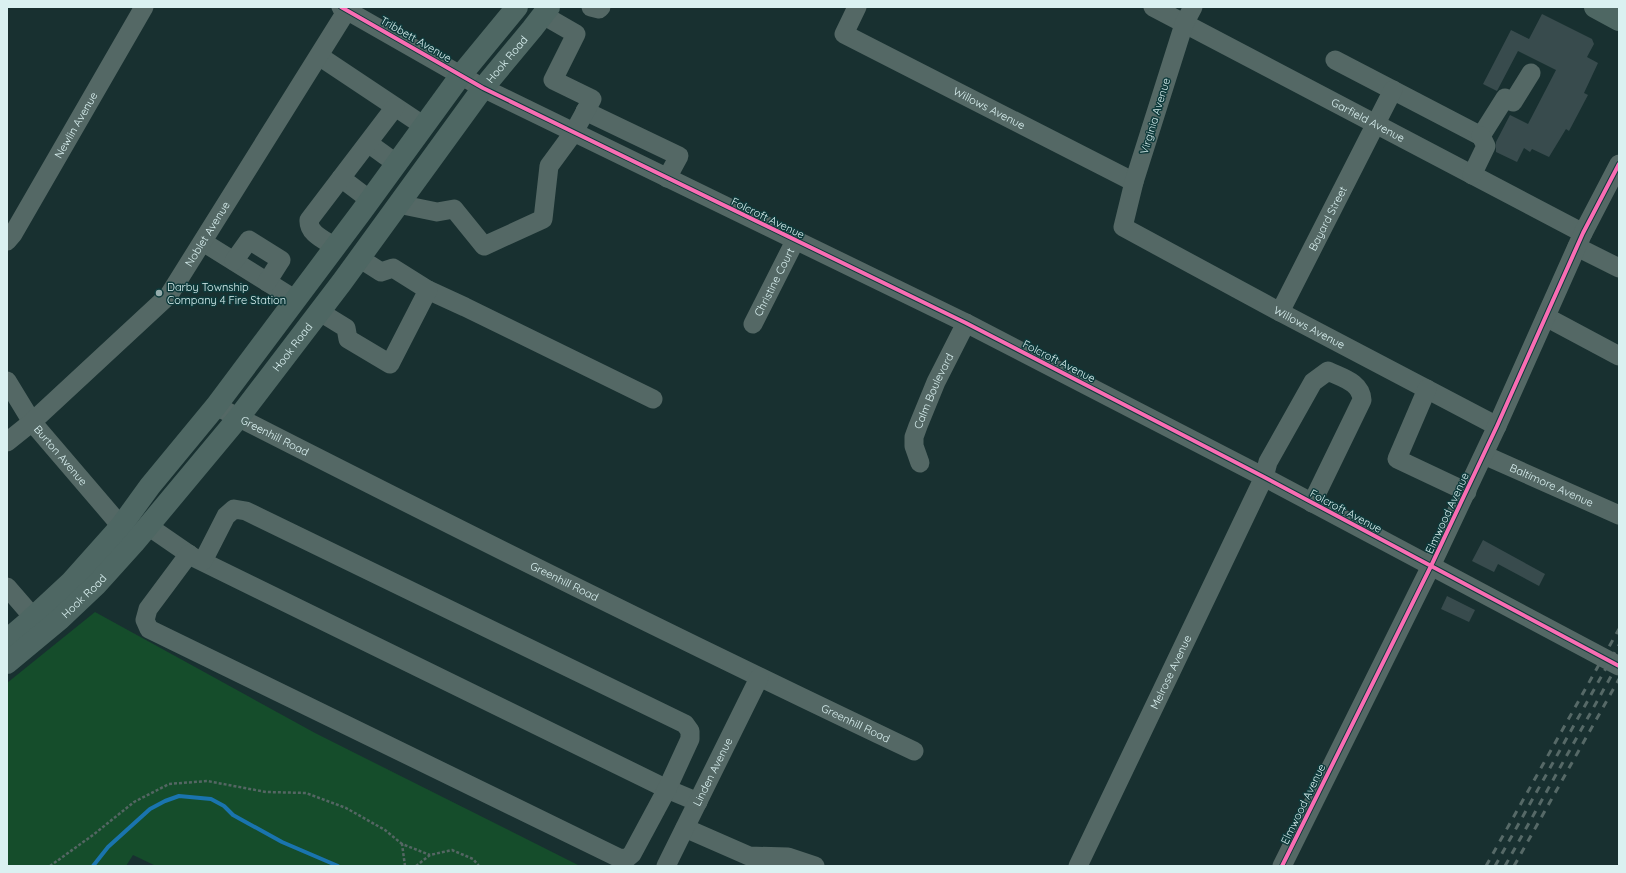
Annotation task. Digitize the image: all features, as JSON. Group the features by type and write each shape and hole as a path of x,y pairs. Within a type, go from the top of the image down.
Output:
{"main road":[{"name":"Hook Road","path":"7,640 71,582 121,526 150,486 216,406 296,300 461,75 517,7"},
{"path":"1595,7 1619,20"},
{"name":"Hook Road","path":"7,663 60,619 97,584 148,526 239,417 320,312 482,88 546,11"}],"street":[{"name":"Newlin Avenue","path":"7,241 13,234 144,7"},
{"path":"591,7 599,9 601,7"},
{"name":"Willows Avenue","path":"857,7 844,34 1134,182"},
{"name":"Garfield Avenue","path":"1153,7 1472,175 1580,240 1619,268"},
{"name":"Virginia Avenue","path":"1123,227 1134,182 1184,24 1193,7"},
{"name":"Tribbett Avenue","path":"346,8 482,88"},
{"name":"Noblet Avenue","path":"7,442 32,422 169,295 318,56 346,8"},
{"path":"398,204 437,212 454,209 484,246 543,219 549,166 574,132 592,99 553,80 576,34 546,11"},
{"path":"318,56 424,126"},
{"path":"1335,60 1480,136 1486,146 1472,175"},
{"path":"1480,136 1505,98 1512,102 1531,73"},
{"name":"Folcroft Avenue","path":"482,88 966,323 1432,566 1619,666"},
{"name":"Bayard Street","path":"1280,312 1393,90"},
{"path":"335,247 311,231 309,220 395,107"},
{"path":"585,111 679,156 667,178"},
{"path":"368,143 397,164"},
{"name":"Elmwood Avenue","path":"1282,866 1432,566 1484,455 1580,240 1616,176"},
{"path":"341,178 370,200"},
{"name":"Willows Avenue","path":"1123,227 1280,312 1497,426"},
{"path":"234,261 249,240 256,244 281,260 267,282"},
{"name":"Christine Court","path":"753,324 795,241"},
{"path":"202,242 296,300"},
{"path":"359,258 381,272 393,268 428,290 653,399"},
{"path":"320,312 346,328 348,339 390,364 428,290"},
{"path":"1546,317 1619,356"},
{"name":"Calm Boulevard","path":"920,462 914,446 916,432 936,382 966,323"},
{"name":"Melrose Avenue","path":"1078,866 1264,478 1268,462 1313,382 1321,374 1328,371 1355,384 1362,392 1362,400 1312,503"},
{"name":"Burton Avenue","path":"7,380 32,422 121,526"},
{"path":"1427,389 1396,459 1467,492"},
{"name":"Greenhill Road","path":"216,406 498,549 759,678 914,751"},
{"name":"Baltimore Avenue","path":"1484,455 1619,515"},
{"path":"234,509 246,511 685,724 690,731 690,739 667,789 632,854 626,859 619,858 149,629 145,620 148,610 196,558 226,516 234,509"},
{"path":"148,526 196,558 667,789 698,802"},
{"path":"7,587 33,617"},
{"name":"Linden Avenue","path":"666,866 759,678"},
{"path":"685,828 750,856 788,857 814,866"}],"path":[{"path":"50,866 93,835 134,802 169,784 207,781 266,792 306,793 346,808 385,830 402,844 430,855"},
{"path":"402,844 405,866"},
{"path":"416,866 430,855 452,850 473,860 479,866"}],"green space":[{"path":"95,612 315,733 580,866 156,866 133,855 126,866 7,866 7,683"}],"building":[{"path":"1542,14 1592,39 1594,44 1587,57 1598,63 1584,93 1588,95 1569,131 1566,129 1549,157 1532,149 1530,152 1524,148 1517,162 1496,152 1496,142 1510,115 1528,124 1556,70 1518,51 1497,91 1483,84 1511,30 1529,39"},
{"path":"1483,540 1545,574 1539,586 1498,564 1494,572 1472,561"},
{"path":"1447,596 1475,610 1469,622 1441,609"}],"waterway":[{"path":"93,866 108,847 150,809 179,796 211,799 224,806 233,815 282,842 338,866"}],"railway":[{"path":"1486,866 1619,629"},
{"path":"1495,866 1619,645"},
{"path":"1505,866 1619,662"},
{"path":"1514,866 1619,679"}],"cycle path":[{"path":"341,7 483,88 966,323 1264,477 1619,666"},
{"path":"1282,866 1431,566 1497,426 1583,233 1619,164"}],"place":[{"name":"Darby Township Company 4 Fire Station","path":"159,293"}]}
